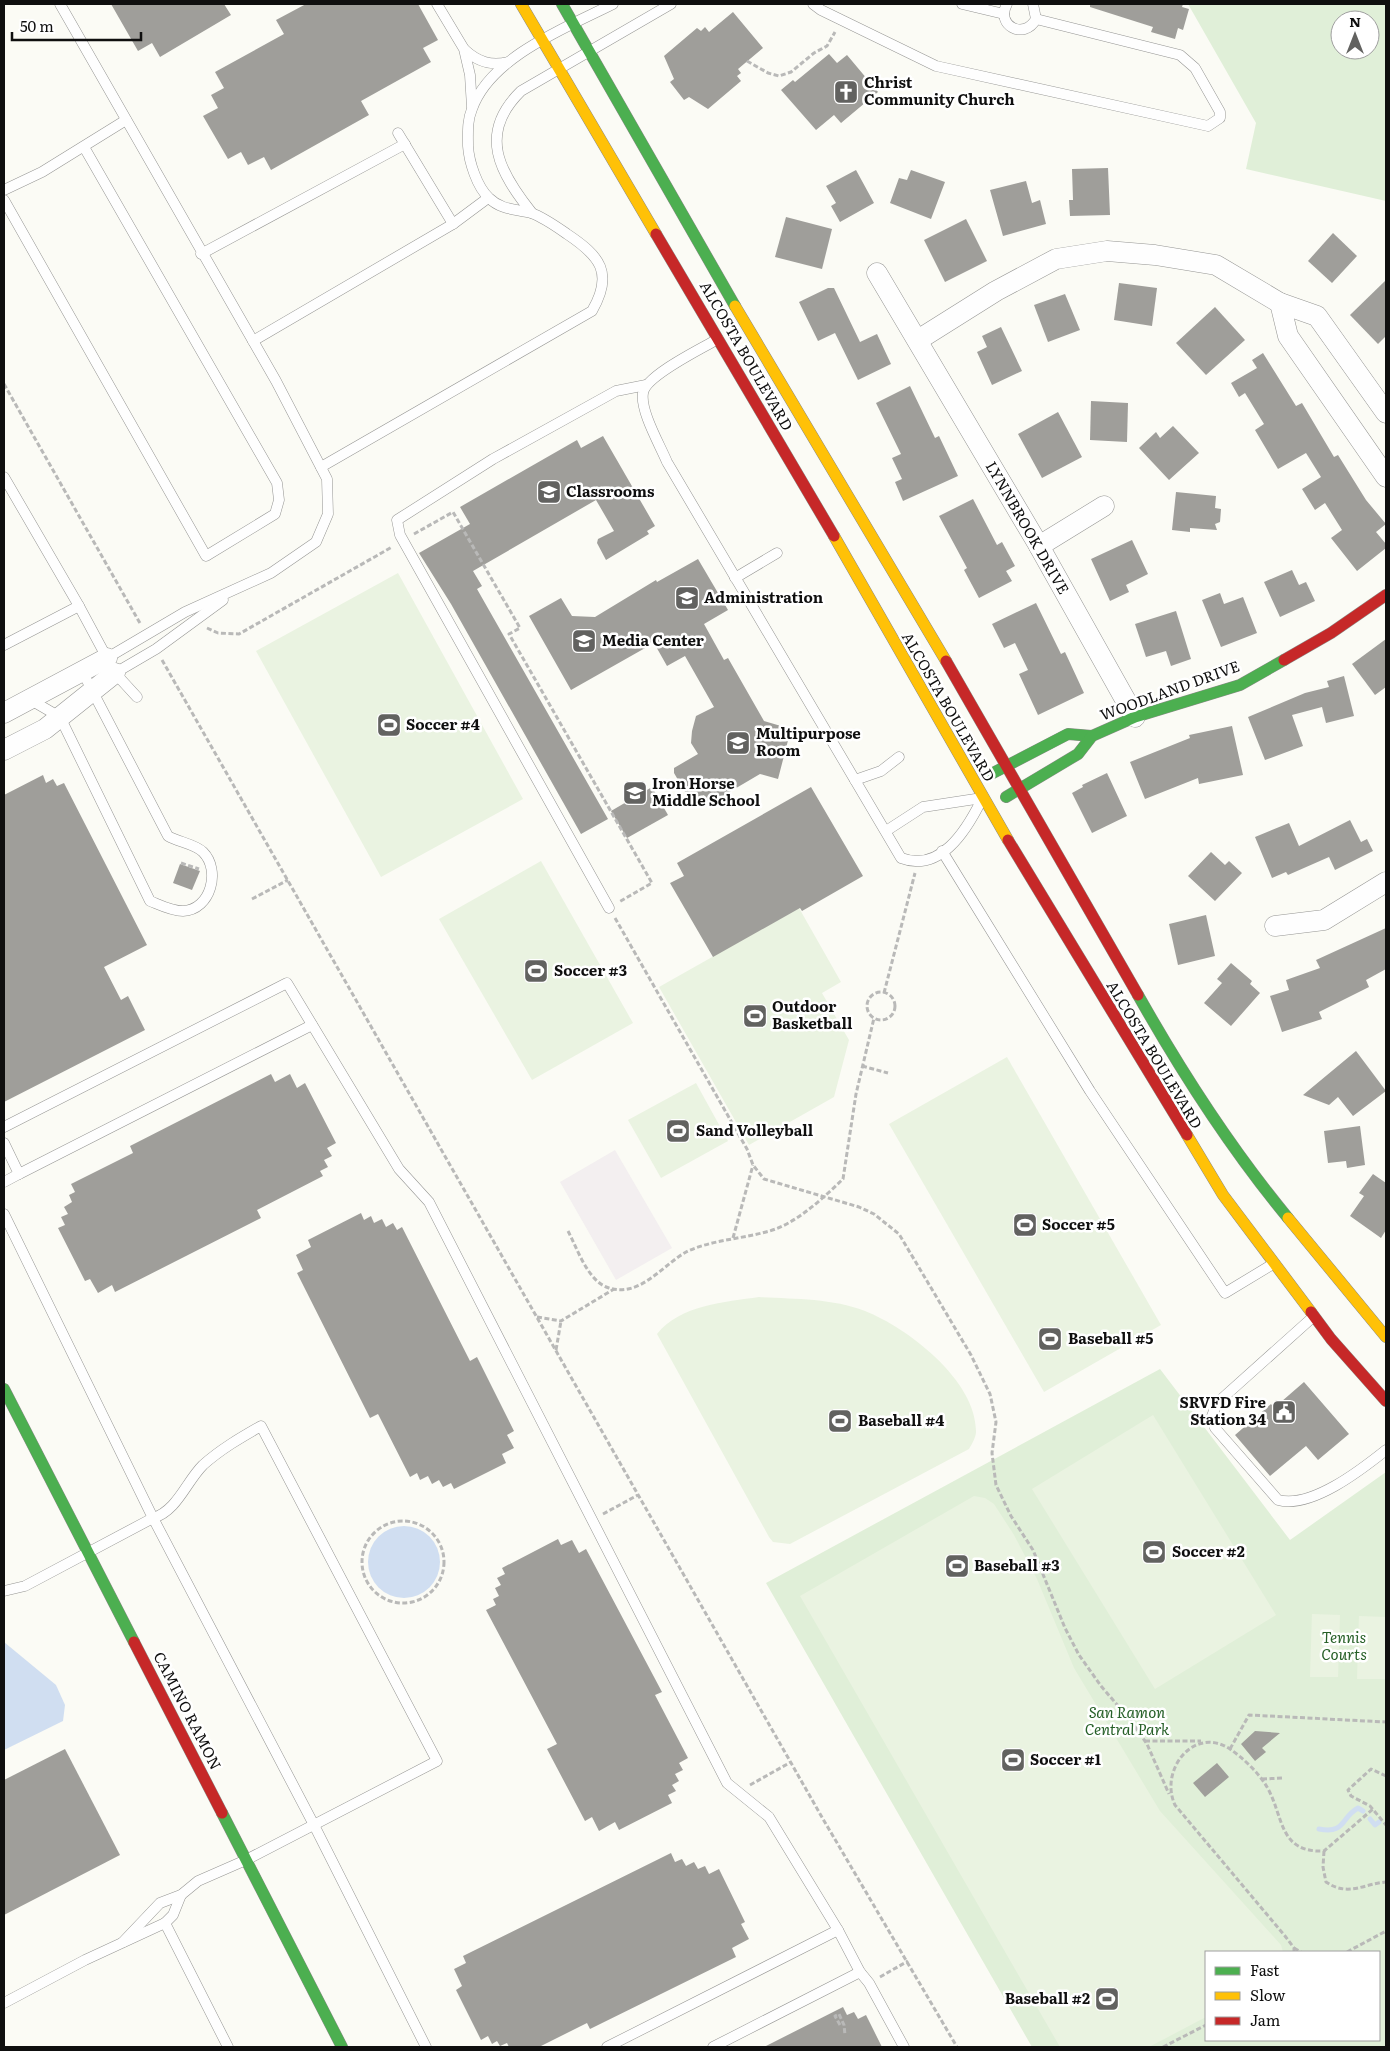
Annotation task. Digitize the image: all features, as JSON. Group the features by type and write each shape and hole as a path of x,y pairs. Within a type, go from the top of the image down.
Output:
{"main road":[{"name":"ALCOSTA BOULEVARD","path":"521,4 819,510 982,798 1217,1187 1331,1339 1386,1401"},
{"name":"ALCOSTA BOULEVARD","path":"562,4 697,241 1020,787 1176,1064 1263,1188 1386,1337"},
{"name":"WOODLAND DRIVE","path":"989,808 1020,787 1078,754 1092,736 1135,717 1240,685 1331,633 1386,595"},
{"name":"WOODLAND DRIVE","path":"974,783 1068,734 1092,736"},
{"name":"CAMINO RAMON","path":"4,1389 342,2047"}],"street":[{"path":"918,340 996,291 1056,260 1107,251 1155,255 1216,265 1280,303 1317,316 1386,413"},
{"name":"LYNNBROOK DRIVE","path":"877,273 1038,546 1135,717"},
{"path":"1280,303 1288,336 1386,477"},
{"path":"1038,546 1104,506"},
{"path":"4,713 82,672 111,666"},
{"path":"4,750 45,729 92,691 111,666"},
{"path":"1275,926 1324,920 1386,882"}],"lane":[{"path":"60,4 201,254 253,341 328,479 328,514 316,542 271,573 185,612 147,634 111,666"},
{"path":"437,4 464,49 471,56 488,64 496,65 511,62"},
{"path":"472,108 485,86 511,62 542,40 612,4"},
{"path":"532,214 516,193 499,161 496,144 498,125 507,104 521,91 671,4"},
{"path":"813,4 821,10 936,66 1208,126 1220,118 1220,112 1195,68 1180,55 1036,19"},
{"path":"962,4 1006,9 1007,24 1020,31 1030,28 1036,19 1033,4"},
{"path":"321,467 592,311 600,297 603,276 601,266 594,254 560,228 532,214 504,209 488,198 472,170 468,128 472,108 470,75 464,49"},
{"path":"4,190 42,172 126,120"},
{"path":"398,133 453,224"},
{"path":"201,254 405,144"},
{"path":"4,200 206,556 275,514 279,500 277,483 84,147"},
{"path":"253,341 453,224 488,198"},
{"path":"609,908 400,535 397,520 493,459 616,391 646,385 718,339"},
{"path":"646,385 642,393 644,408 668,462 734,578 901,858 918,862 928,861 956,842 966,830 982,798"},
{"path":"4,477 79,606 111,666 137,698"},
{"path":"734,578 777,553"},
{"path":"111,666 156,649 238,589"},
{"path":"4,645 79,606"},
{"path":"29,699 60,717 150,901 165,908 184,911 197,905 208,894 212,881 210,861 202,850 180,843 168,836 82,672"},
{"path":"855,780 881,771 899,757"},
{"path":"886,831 923,807 982,798"},
{"path":"942,851 1090,1091 1225,1293 1274,1263"},
{"path":"4,1127 287,983 399,1169 429,1202 727,1783 770,1817 838,1930 904,2047"},
{"path":"4,1182 312,1025"},
{"path":"4,1143 19,1174"},
{"path":"4,1214 153,1518 314,1825 426,2047"},
{"path":"1314,1316 1217,1403 1212,1416 1215,1428 1278,1500 1288,1503 1310,1498 1353,1474 1386,1450"},
{"path":"4,1591 25,1586 153,1518 163,1515 180,1497 195,1474 222,1447 261,1426 437,1761 246,1860 198,1881 181,1895 160,1903 123,1942"},
{"path":"4,2003 123,1942 165,1923 173,1915 181,1895"},
{"path":"165,1923 228,2047"},
{"path":"607,2047 838,1930"},
{"path":"714,2047 860,1972"}],"path":[{"path":"748,61 768,73 779,76 792,72 814,53 827,46 831,40"},
{"path":"4,384 147,634"},
{"path":"156,649 790,1762 957,2047"},
{"path":"884,993 918,862"},
{"path":"181,863 204,871"},
{"path":"252,899 288,880"},
{"path":"884,993 894,1001 894,1010 886,1019 874,1018 867,1010 868,1001 875,994 884,993"},
{"path":"568,1231 587,1267 598,1283 622,1290 634,1287 651,1278 686,1253 700,1246 768,1232 786,1223 823,1198 843,1179 862,1066 874,1018"},
{"path":"862,1066 888,1073"},
{"path":"747,1149 753,1166 764,1179 823,1198 859,1207 887,1223 899,1234 924,1273 971,1355 990,1394 996,1422 992,1453 996,1485 1011,1516 1033,1550 1061,1620 1079,1656 1145,1741 1174,1805 1294,1950"},
{"path":"733,1238 753,1166"},
{"path":"537,1317 561,1321 615,1289"},
{"path":"556,1351 561,1321"},
{"path":"592,1521 638,1495"},
{"path":"395,1522 418,1523 429,1530 438,1539 443,1551 444,1564 442,1576 436,1587 426,1596 408,1602 389,1600 378,1594 364,1575 362,1564 367,1542 375,1532 395,1522"},
{"path":"1230,1749 1249,1716 1386,1722"},
{"path":"1145,1741 1214,1741 1230,1749 1262,1779 1273,1797 1279,1819 1292,1842 1300,1849 1324,1851"},
{"path":"1169,1794 1170,1779 1186,1751 1200,1743 1214,1741"},
{"path":"738,1792 790,1762"},
{"path":"1386,1776 1371,1769 1348,1790 1351,1796 1373,1809 1386,1825"},
{"path":"1262,1779 1283,1778"},
{"path":"1373,1809 1324,1851 1322,1867 1326,1882 1335,1888 1346,1890 1386,1882"},
{"path":"1349,1951 1386,1931"},
{"path":"868,1983 908,1961"},
{"path":"840,2025 835,2016 839,2014 844,2025 845,2035"},
{"path":"1163,2047 1205,2026"}],"shaded area":[{"path":"615,1150 672,1248 616,1280 560,1182"}],"green space":[{"path":"1188,4 1386,4 1386,201 1246,169 1256,123"},
{"name":"Soccer #4","path":"398,573 523,799 381,877 256,651"},
{"name":"Soccer #3","path":"541,861 633,1023 532,1080 439,919"},
{"name":"Outdoor Basketball","path":"799,908 841,982 822,993 849,1040 834,1097 749,1145 659,987"},
{"name":"Soccer #5","path":"1007,1057 1161,1325 1044,1392 889,1124"},
{"name":"Sand Volleyball","path":"696,1083 728,1141 661,1178 628,1120"},
{"name":"Baseball #4","path":"759,1297 813,1300 852,1307 882,1319 919,1343 953,1376 965,1394 973,1413 976,1432 969,1449 790,1544 773,1542 657,1334 667,1324 690,1311 718,1303"},
{"name":"San Ramon Central Park","path":"1160,1369 1290,1540 1386,1472 1386,2047 1032,2047 766,1583"},
{"name":"Soccer #2","path":"1153,1415 1276,1615 1155,1689 1032,1489"},
{"path":"974,1496 985,1498 994,1504 1014,1535 1037,1579 1074,1668 1160,1811 1281,1945 1283,1951 1205,1951 1205,2018 1149,2047 1060,2047 800,1596"},
{"path":"1312,1614 1340,1615 1338,1677 1310,1677"},
{"path":"1359,1616 1386,1617 1385,1679 1357,1679"}],"water":[{"path":"404,1526 424,1532 434,1542 440,1562 434,1582 424,1592 404,1598 384,1592 374,1582 368,1562 374,1542 384,1532"},
{"path":"4,1642 56,1685 65,1705 63,1721 4,1750"}],"building":[{"path":"111,4 224,4 231,15 160,57 152,43 138,51"},
{"path":"306,4 418,4 438,40 423,48 431,62 361,101 369,115 271,170 264,157 248,165 241,152 228,159 203,116 218,108 211,95 224,88 215,72 284,34 276,20"},
{"path":"1090,4 1183,4 1182,7 1189,9 1183,30 1178,28 1175,39 1151,32 1153,27 1090,7"},
{"path":"733,12 763,48 738,69 741,73 737,76 741,81 708,109 689,97 684,100 670,82 674,79 664,56 697,28 701,31 705,27 709,32"},
{"name":"Christ Community Church","path":"829,54 837,63 847,55 878,92 841,123 834,115 816,130 781,90 793,80 795,82"},
{"path":"1108,168 1110,215 1070,216 1069,200 1073,200 1072,169"},
{"path":"856,170 874,203 840,222 831,206 836,203 826,186"},
{"path":"911,170 945,182 931,219 890,203 899,178 907,180"},
{"path":"1026,181 1032,203 1040,200 1046,224 1003,236 990,190"},
{"path":"786,217 832,229 822,269 775,257"},
{"path":"966,219 987,261 945,282 924,240"},
{"path":"1333,233 1357,256 1332,283 1308,261"},
{"path":"1386,280 1386,336 1378,344 1350,315"},
{"path":"1119,283 1157,288 1152,326 1114,320"},
{"path":"828,288 834,288 860,342 877,334 891,364 858,380 835,333 818,341 799,302"},
{"path":"1065,294 1080,330 1048,342 1034,305"},
{"path":"1215,307 1245,340 1206,375 1176,343"},
{"path":"1001,327 1022,371 992,385 977,352 987,347 982,336"},
{"path":"1263,353 1296,406 1302,403 1334,457 1338,455 1366,500 1386,524 1376,532 1386,544 1386,548 1357,571 1331,538 1342,530 1325,503 1315,510 1302,489 1321,477 1306,453 1278,469 1255,430 1264,424 1245,393 1239,397 1231,383 1257,368 1252,360"},
{"path":"910,386 935,438 939,436 958,476 903,501 895,482 902,479 892,458 901,454 876,403"},
{"path":"1091,401 1128,403 1127,442 1090,440"},
{"path":"1058,412 1082,457 1042,478 1018,434"},
{"path":"1173,426 1199,453 1169,480 1139,448 1156,432 1160,438"},
{"path":"603,436 655,526 647,531 649,534 606,560 597,543 598,539 614,531 596,500 473,571 482,586 477,589 608,819 581,834 451,604 419,553 470,524 460,507 577,440 581,448"},
{"path":"1176,492 1216,496 1215,508 1221,509 1220,522 1215,524 1217,530 1190,528 1190,532 1172,530"},
{"path":"973,499 997,545 1002,542 1015,566 1006,571 1012,581 979,598 964,570 967,568 939,516"},
{"path":"1132,540 1148,574 1126,585 1129,592 1110,601 1091,559"},
{"path":"698,559 728,610 704,624 724,660 728,658 764,721 791,729 778,779 760,774 709,804 704,795 691,802 674,773 674,768 698,754 691,743 696,716 714,707 685,656 667,666 654,643 571,690 529,616 561,598 572,616 595,617 656,580 657,582"},
{"path":"1292,570 1299,585 1306,582 1315,601 1280,617 1264,582"},
{"path":"1220,593 1224,604 1243,597 1257,633 1221,647 1202,600"},
{"path":"1036,603 1061,654 1065,652 1084,693 1038,715 1019,674 1028,670 1015,643 1004,648 992,624"},
{"path":"1176,611 1191,659 1171,666 1166,651 1146,657 1135,624"},
{"path":"1386,639 1386,687 1375,695 1352,664"},
{"path":"1344,676 1354,716 1326,723 1322,707 1292,715 1303,746 1265,760 1248,717 1305,693 1329,687 1327,681"},
{"path":"1232,726 1243,775 1199,784 1198,778 1145,799 1130,762 1190,738 1189,735"},
{"path":"1107,773 1127,816 1092,833 1072,793 1083,787 1082,785"},
{"path":"43,775 46,783 53,779 57,786 64,783 147,945 104,967 121,1000 128,996 145,1030 4,1102 4,795"},
{"path":"652,787 668,815 627,838 611,811"},
{"path":"811,787 863,876 802,911 800,908 713,957 670,883 684,876 677,863"},
{"path":"1350,820 1361,842 1367,839 1373,851 1335,870 1329,857 1288,875 1286,872 1272,878 1255,837 1289,823 1299,846"},
{"path":"1211,852 1225,865 1229,861 1242,873 1215,901 1188,876"},
{"path":"180,864 200,871 192,890 173,883"},
{"path":"1206,915 1215,956 1178,965 1169,924"},
{"path":"1386,928 1386,969 1366,980 1369,987 1319,1012 1322,1019 1282,1032 1270,996 1289,990 1286,980 1320,968 1316,960"},
{"path":"1231,963 1252,981 1250,984 1260,993 1231,1026 1204,1003 1222,983 1217,979"},
{"path":"1356,1051 1386,1091 1353,1116 1338,1097 1329,1105 1303,1095"},
{"path":"271,1074 275,1082 290,1074 297,1088 305,1083 336,1143 327,1148 332,1156 324,1160 328,1167 320,1171 323,1176 257,1210 261,1218 115,1292 112,1285 98,1293 90,1279 85,1281 58,1228 65,1225 61,1217 68,1214 64,1207 72,1202 69,1195 75,1192 71,1184 133,1153 130,1146"},
{"path":"1360,1126 1365,1165 1347,1168 1346,1161 1328,1163 1324,1131"},
{"path":"1373,1174 1386,1183 1386,1230 1381,1238 1350,1216 1364,1196 1359,1193"},
{"path":"361,1213 364,1220 371,1216 374,1223 382,1219 386,1227 393,1223 397,1230 402,1227 470,1361 477,1357 514,1431 507,1435 514,1448 502,1454 506,1463 454,1489 451,1483 443,1487 439,1480 432,1484 428,1476 420,1480 417,1473 410,1477 378,1414 370,1418 297,1273 303,1270 296,1255 311,1247 308,1240"},
{"path":"1304,1382 1349,1434 1318,1460 1306,1446 1270,1476 1235,1435 1271,1404 1274,1408"},
{"path":"558,1539 561,1545 572,1540 579,1553 586,1549 662,1692 655,1695 688,1758 679,1763 683,1770 675,1774 679,1781 672,1785 676,1791 668,1795 672,1803 619,1830 615,1822 599,1831 592,1817 585,1821 547,1749 557,1744 486,1610 496,1605 493,1599 499,1596 495,1588 501,1585 497,1578 505,1574 502,1568"},
{"path":"1255,1731 1280,1733 1262,1748 1266,1752 1255,1761 1241,1744"},
{"path":"65,1749 120,1855 4,1915 4,1780"},
{"path":"1217,1763 1229,1777 1205,1797 1193,1783"},
{"path":"671,1853 675,1862 682,1859 686,1866 694,1862 698,1869 705,1866 709,1874 719,1869 745,1922 741,1924 749,1939 732,1948 736,1957 590,2029 587,2023 539,2047 509,2047 507,2043 500,2046 497,2041 492,2044 488,2036 481,2040 456,1990 462,1986 454,1969 466,1963 463,1956"},
{"path":"843,2007 847,2015 854,2012 858,2019 866,2015 882,2047 764,2047"}],"waterway":[{"path":"1319,1829 1334,1829 1342,1824 1358,1808 1363,1811"},
{"path":"1370,1819 1375,1825 1379,1822"}],"traffic: fast":[{"path":"562,4 735,306"},
{"path":"1006,797 1078,754 1092,736 1135,717 1240,685 1284,660"},
{"path":"991,774 1068,734 1092,736"},
{"path":"1138,995 1208,1110 1288,1218"},
{"path":"4,1389 134,1642"},
{"path":"222,1813 342,2047"}],"traffic: slow":[{"path":"521,4 656,234"},
{"path":"735,306 946,661"},
{"path":"834,536 1008,840"},
{"path":"1187,1135 1223,1195 1311,1312"},
{"path":"1288,1218 1386,1337"}],"traffic: jam":[{"path":"656,234 834,536"},
{"path":"1284,660 1331,633 1386,595"},
{"path":"946,661 1138,995"},
{"path":"1008,840 1187,1135"},
{"path":"1311,1312 1331,1339 1386,1401"},
{"path":"134,1642 222,1813"}],"place":[{"name":"Christ Community Church","path":"846,92"},
{"name":"Classrooms","path":"549,492"},
{"name":"Administration","path":"687,598"},
{"name":"Media Center","path":"584,641"},
{"name":"Soccer #4","path":"389,725"},
{"name":"Multipurpose Room","path":"738,743"},
{"name":"Iron Horse Middle School","path":"635,793"},
{"name":"Soccer #3","path":"536,971"},
{"name":"Outdoor Basketball","path":"755,1016"},
{"name":"Sand Volleyball","path":"678,1131"},
{"name":"Soccer #5","path":"1025,1225"},
{"name":"Baseball #5","path":"1050,1339"},
{"name":"SRVFD Fire Station 34","path":"1284,1412"},
{"name":"Baseball #4","path":"840,1421"},
{"name":"Soccer #2","path":"1154,1552"},
{"name":"Baseball #3","path":"957,1566"},
{"name":"Soccer #1","path":"1013,1760"},
{"name":"Baseball #2","path":"1107,1999"}],"park label":[{"name":"Tennis Courts","path":"1344,1646"}]}
